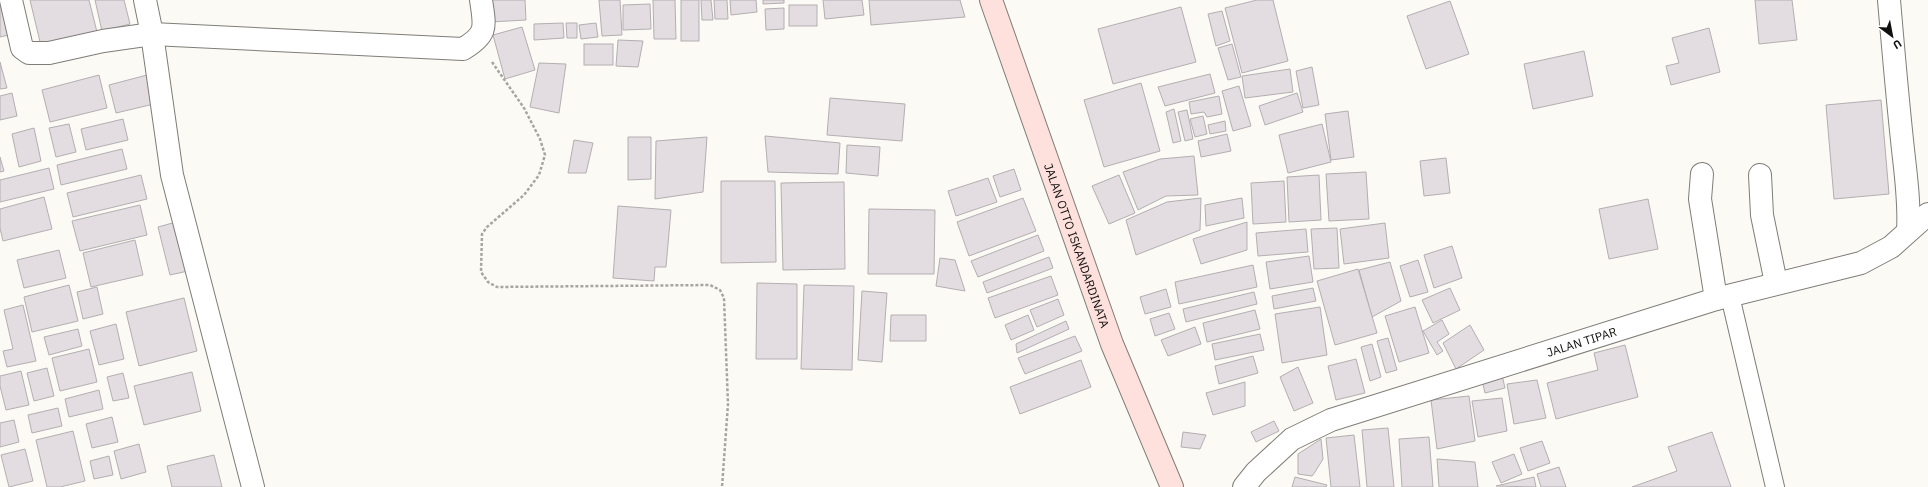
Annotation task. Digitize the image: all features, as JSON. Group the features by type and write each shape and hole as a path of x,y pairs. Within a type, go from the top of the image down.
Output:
{"main road":[{"name":"JALAN OTTO ISKANDARDINATA","path":"991,0 1112,344 1172,487"}],"street":[{"path":"11,0 22,48 29,53 49,53 103,41 152,34 463,49 478,40 483,30 481,0"},
{"path":"145,0 152,34 172,175 253,487"},
{"path":"1889,0 1906,172 1909,212 1908,231"},
{"path":"1702,174 1700,199 1723,297"},
{"path":"1760,175 1762,215 1776,283"},
{"name":"JALAN TIPAR","path":"1244,487 1256,472 1292,439 1331,420 1723,297 1861,263 1891,247 1928,214"}],"lane":[{"path":"1723,297 1775,487"}],"path":[{"path":"478,40 524,108 540,139 545,155 539,175 524,195 487,227 482,234 482,272 488,282 497,287 710,285 720,290 724,298 728,404 722,487"}],"building":[{"path":"0,0 2,0 9,35 0,37"},
{"path":"30,0 89,0 97,32 41,46"},
{"path":"95,0 124,0 130,24 102,31"},
{"path":"489,0 525,0 526,20 490,22"},
{"path":"599,0 620,0 622,35 602,36"},
{"path":"653,0 675,0 676,39 654,39"},
{"path":"681,0 699,0 699,41 681,41"},
{"path":"701,0 711,0 713,20 702,20"},
{"path":"714,0 727,0 728,19 715,19"},
{"path":"730,0 756,0 757,12 731,15"},
{"path":"763,0 784,0 784,3 763,4"},
{"path":"823,0 862,0 864,15 825,19"},
{"path":"869,0 960,0 965,17 871,25"},
{"path":"1257,0 1273,0 1288,61 1242,73 1225,8"},
{"path":"1755,0 1792,0 1797,40 1759,44"},
{"path":"1450,1 1469,54 1426,69 1407,16"},
{"path":"650,4 651,29 623,30 623,5"},
{"path":"789,5 817,5 817,26 789,26"},
{"path":"1181,7 1196,62 1113,84 1098,29"},
{"path":"784,8 784,29 766,30 765,9"},
{"path":"1222,11 1230,41 1216,46 1208,14"},
{"path":"563,23 564,38 534,40 534,24"},
{"path":"566,23 577,23 577,38 567,38"},
{"path":"596,23 598,37 581,39 579,25"},
{"path":"522,27 535,70 505,79 493,35"},
{"path":"1709,28 1720,72 1671,85 1666,66 1679,63 1672,38"},
{"path":"618,40 643,41 638,67 616,66"},
{"path":"584,44 613,44 613,65 584,65"},
{"path":"1232,44 1241,77 1228,80 1218,48"},
{"path":"1584,51 1593,96 1533,109 1524,64"},
{"path":"0,62 7,88 0,89"},
{"path":"539,63 566,64 559,113 530,107"},
{"path":"1312,67 1319,105 1303,108 1296,71"},
{"path":"1290,69 1293,92 1245,98 1242,76"},
{"path":"1210,74 1215,93 1165,106 1158,87"},
{"path":"99,75 107,108 50,122 42,90"},
{"path":"147,75 154,104 116,113 109,85"},
{"path":"1141,83 1160,151 1104,167 1084,100"},
{"path":"1239,86 1251,126 1233,131 1222,91"},
{"path":"12,93 17,116 0,120 0,96"},
{"path":"1297,93 1303,112 1265,125 1259,106"},
{"path":"1219,96 1222,114 1207,117 1204,112 1191,114 1189,102"},
{"path":"830,98 905,104 902,141 827,135"},
{"path":"1881,100 1889,194 1834,199 1826,105"},
{"path":"1174,109 1181,141 1173,143 1166,112"},
{"path":"1187,110 1193,139 1185,141 1178,112"},
{"path":"1348,111 1354,157 1331,160 1325,114"},
{"path":"1203,116 1207,134 1195,137 1190,119"},
{"path":"123,119 128,140 86,150 81,129"},
{"path":"1225,121 1226,131 1210,134 1208,125"},
{"path":"69,124 76,152 56,157 49,128"},
{"path":"1322,124 1331,162 1288,173 1279,135"},
{"path":"34,128 41,161 19,167 12,134"},
{"path":"1227,134 1231,151 1201,157 1198,141"},
{"path":"765,136 840,143 838,174 768,172"},
{"path":"628,137 651,137 651,179 628,180"},
{"path":"707,137 703,192 655,199 656,141"},
{"path":"574,140 593,143 586,173 568,173"},
{"path":"847,145 880,147 878,176 846,173"},
{"path":"122,149 127,169 61,185 57,165"},
{"path":"1194,156 1198,195 1166,196 1138,210 1123,172 1160,159"},
{"path":"0,157 4,171 0,172"},
{"path":"1446,158 1450,193 1424,196 1420,161"},
{"path":"49,168 54,189 0,202 0,180"},
{"path":"1014,169 1021,190 1000,197 993,176"},
{"path":"1366,172 1369,219 1329,221 1326,174"},
{"path":"141,175 147,199 73,217 67,193"},
{"path":"1119,175 1135,213 1109,224 1092,186"},
{"path":"1319,175 1321,220 1289,222 1287,177"},
{"path":"988,178 997,202 956,216 948,191"},
{"path":"721,181 775,181 776,262 721,263"},
{"path":"1284,181 1286,222 1253,224 1251,183"},
{"path":"844,182 845,269 783,270 781,183"},
{"path":"44,197 52,229 3,241 0,228 0,209"},
{"path":"1023,198 1036,231 969,256 957,222"},
{"path":"1201,198 1200,230 1136,255 1126,220 1167,202"},
{"path":"1242,198 1244,218 1206,226 1205,205"},
{"path":"1648,199 1658,249 1609,259 1599,209"},
{"path":"140,205 147,235 80,251 72,221"},
{"path":"618,206 671,210 666,267 655,267 654,281 613,278"},
{"path":"869,209 935,210 934,274 868,274"},
{"path":"176,222 188,271 170,275 158,227"},
{"path":"1247,222 1247,250 1201,264 1193,239"},
{"path":"1385,223 1389,258 1344,264 1340,229"},
{"path":"1337,228 1339,268 1314,269 1311,229"},
{"path":"1306,229 1308,252 1258,256 1256,233"},
{"path":"1038,235 1044,251 978,277 971,261"},
{"path":"135,240 143,275 91,287 83,253"},
{"path":"1452,246 1462,278 1434,288 1424,255"},
{"path":"59,250 66,278 24,288 17,260"},
{"path":"1309,256 1313,282 1270,289 1266,262"},
{"path":"1049,257 1053,268 987,293 983,282"},
{"path":"940,258 955,260 965,291 936,286"},
{"path":"1418,260 1428,292 1410,297 1400,266"},
{"path":"1390,262 1401,301 1372,317 1359,270"},
{"path":"1253,265 1257,287 1179,304 1175,282"},
{"path":"1358,269 1377,333 1335,345 1317,281"},
{"path":"1051,276 1058,295 995,318 988,298"},
{"path":"757,283 797,284 797,359 756,359"},
{"path":"69,285 78,321 32,332 24,297"},
{"path":"804,285 854,286 852,370 801,369"},
{"path":"97,287 103,314 83,319 77,292"},
{"path":"1313,288 1316,301 1274,309 1272,296"},
{"path":"1450,288 1460,310 1433,323 1422,300"},
{"path":"1166,289 1171,307 1145,314 1140,297"},
{"path":"862,291 887,293 882,362 858,360"},
{"path":"1254,292 1257,304 1186,322 1183,309"},
{"path":"184,298 197,351 139,366 126,312"},
{"path":"1058,299 1064,315 1037,327 1030,310"},
{"path":"23,305 36,361 7,367 3,351 13,349 4,310"},
{"path":"1320,307 1327,355 1282,363 1275,314"},
{"path":"1415,307 1429,353 1399,362 1385,316"},
{"path":"1255,310 1260,329 1207,342 1203,323"},
{"path":"1169,313 1175,329 1155,336 1150,319"},
{"path":"891,315 926,315 926,341 890,341"},
{"path":"1028,315 1034,330 1011,340 1005,325"},
{"path":"1442,320 1449,334 1437,342 1443,351 1437,355 1423,331"},
{"path":"1066,321 1069,329 1017,353 1016,344"},
{"path":"116,324 124,359 99,365 90,331"},
{"path":"1470,325 1484,350 1456,369 1443,343"},
{"path":"1195,327 1201,344 1168,356 1161,340"},
{"path":"78,329 82,346 49,355 44,337"},
{"path":"1260,334 1264,350 1215,360 1212,344"},
{"path":"1075,336 1082,351 1025,374 1018,358"},
{"path":"1388,338 1397,370 1386,373 1377,341"},
{"path":"1372,344 1381,377 1370,381 1361,347"},
{"path":"1625,345 1638,397 1556,419 1547,383 1598,370 1594,353"},
{"path":"89,349 97,382 60,391 52,358"},
{"path":"1253,356 1258,373 1219,384 1215,366"},
{"path":"1356,359 1365,393 1336,400 1328,366"},
{"path":"1081,360 1091,387 1020,414 1010,387"},
{"path":"1298,367 1313,403 1294,411 1280,377"},
{"path":"47,368 54,396 34,401 27,373"},
{"path":"21,371 29,405 6,410 0,386 0,376"},
{"path":"192,372 201,411 144,425 134,386"},
{"path":"123,373 129,398 113,401 107,377"},
{"path":"1502,375 1505,388 1485,393 1482,380"},
{"path":"1537,380 1546,418 1514,424 1507,384"},
{"path":"1245,382 1245,406 1213,415 1206,393"},
{"path":"99,390 103,409 69,417 65,399"},
{"path":"1469,396 1475,441 1437,449 1431,400"},
{"path":"1502,398 1507,431 1478,437 1472,401"},
{"path":"58,408 62,426 32,433 28,415"},
{"path":"112,417 118,442 92,448 86,424"},
{"path":"14,420 19,442 0,447 0,423"},
{"path":"1274,421 1279,431 1256,442 1251,432"},
{"path":"1388,428 1394,487 1367,487 1362,430"},
{"path":"73,431 85,481 60,487 47,487 36,440"},
{"path":"1183,432 1206,435 1200,449 1181,447"},
{"path":"1712,432 1731,487 1632,487 1677,471 1668,447"},
{"path":"1354,435 1360,487 1331,487 1326,438"},
{"path":"1429,437 1433,487 1402,487 1399,439"},
{"path":"1321,439 1323,459 1315,472 1312,476 1298,474 1298,454"},
{"path":"1542,441 1550,463 1528,471 1520,448"},
{"path":"139,444 146,472 121,479 114,451"},
{"path":"25,449 33,481 9,487 1,455"},
{"path":"1514,454 1522,474 1501,483 1492,462"},
{"path":"214,455 222,487 172,487 167,466"},
{"path":"109,456 113,475 94,479 90,461"},
{"path":"1437,459 1475,462 1478,487 1439,487"},
{"path":"1559,467 1566,487 1541,487 1537,474"},
{"path":"1295,477 1327,485 1326,487 1292,487"},
{"path":"1534,477 1536,487 1496,486"}]}
